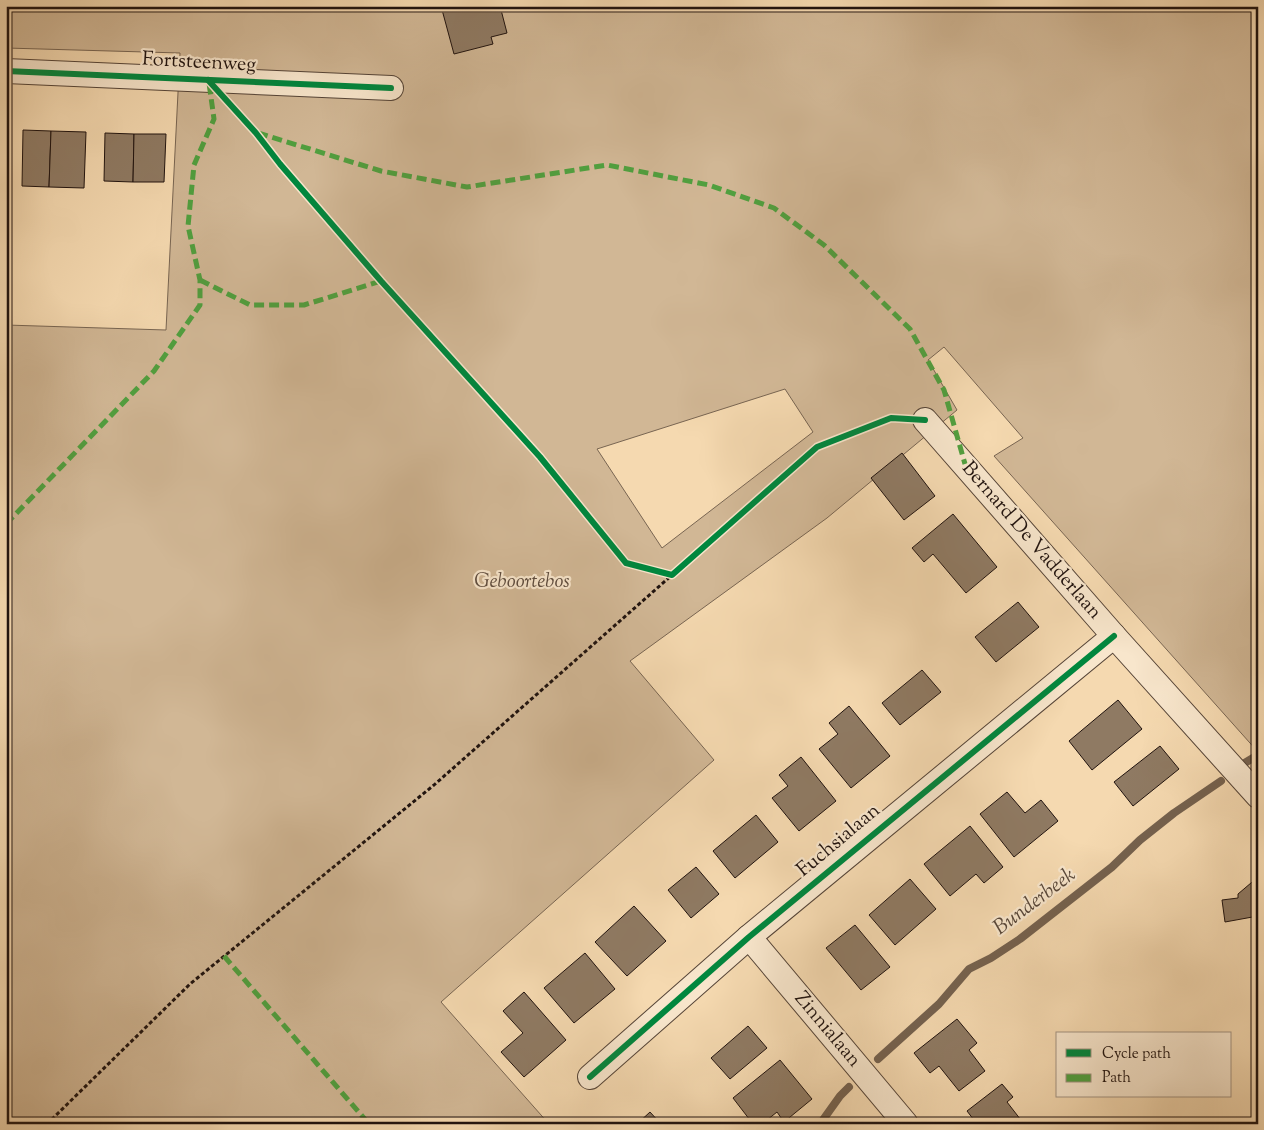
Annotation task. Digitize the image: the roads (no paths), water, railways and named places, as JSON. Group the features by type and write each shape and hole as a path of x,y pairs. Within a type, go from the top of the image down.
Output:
{"street":[{"name":"Fortsteenweg","path":"6,71 391,88"},
{"name":"Bernard De Vadderlaan","path":"925,420 1114,636 1258,796"},
{"name":"Fuchsialaan","path":"590,1077 749,937 1114,636"},
{"name":"Zinnialaan","path":"749,937 906,1124"}],"waterway":[{"name":"Bunderbeek","path":"1243,764 1258,755"},
{"name":"Bunderbeek","path":"878,1059 939,1004 969,969 991,958 1020,939 1112,867 1140,840 1174,813 1221,781"},
{"name":"Bunderbeek","path":"820,1124 840,1096 849,1087"}],"park label":[{"name":"Geboortebos","path":"522,582"}]}
